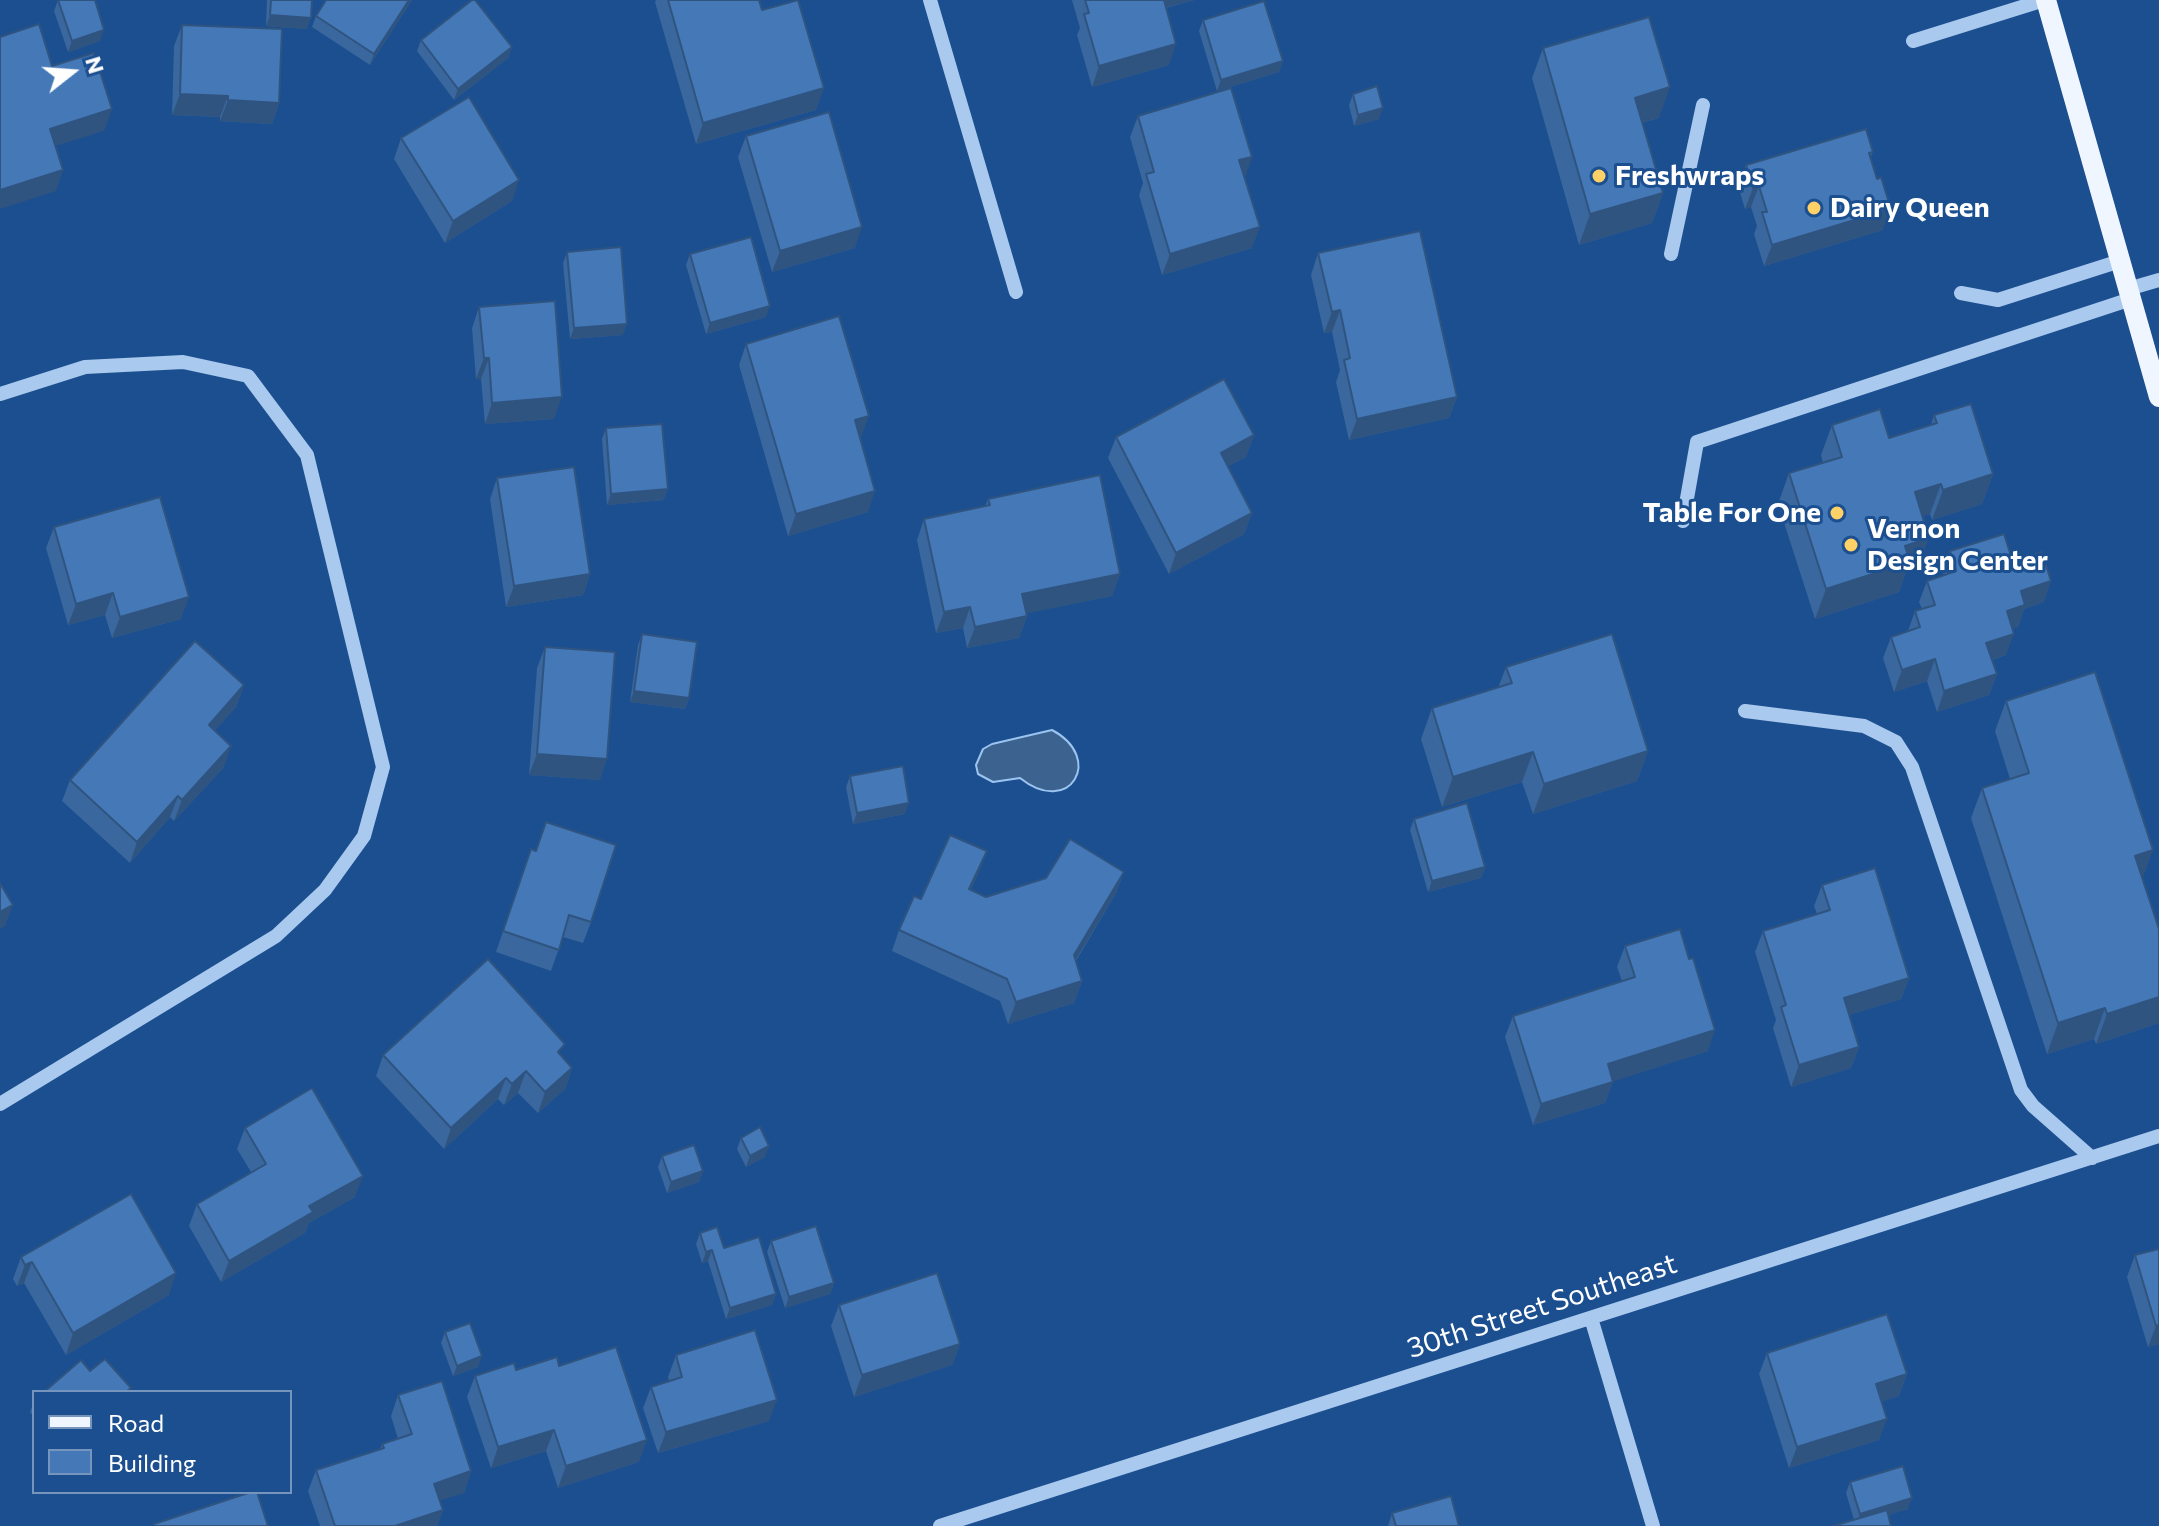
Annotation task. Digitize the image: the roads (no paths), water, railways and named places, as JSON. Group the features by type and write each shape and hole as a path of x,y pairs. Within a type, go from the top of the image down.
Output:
{"main road":[{"path":"2045,0 2159,397"}],"street":[{"path":"930,0 1016,292"},
{"path":"1913,41 2045,0"},
{"path":"1671,254 1703,105"},
{"path":"1961,293 1998,300 2120,261"},
{"path":"1683,521 1697,442 2129,294 2159,280"},
{"path":"0,394 85,367 183,362 248,376 307,455 383,767 364,836 325,890 276,936 0,1104"},
{"path":"1745,711 1864,726 1896,742 1912,767 2021,1090 2033,1106 2092,1158"},
{"name":"30th Street Southeast","path":"940,1526 2159,1136"},
{"path":"1591,1318 1653,1526"}],"water":[{"path":"1052,730 1068,742 1076,755 1078,768 1075,780 1066,788 1054,791 1038,789 1020,778 993,782 978,774 976,765 983,749 992,744"}],"place":[{"name":"Freshwraps","path":"1599,176"},
{"name":"Dairy Queen","path":"1814,208"},
{"name":"Table For One","path":"1837,513"},
{"name":"Vernon Design Center","path":"1851,545"}]}
